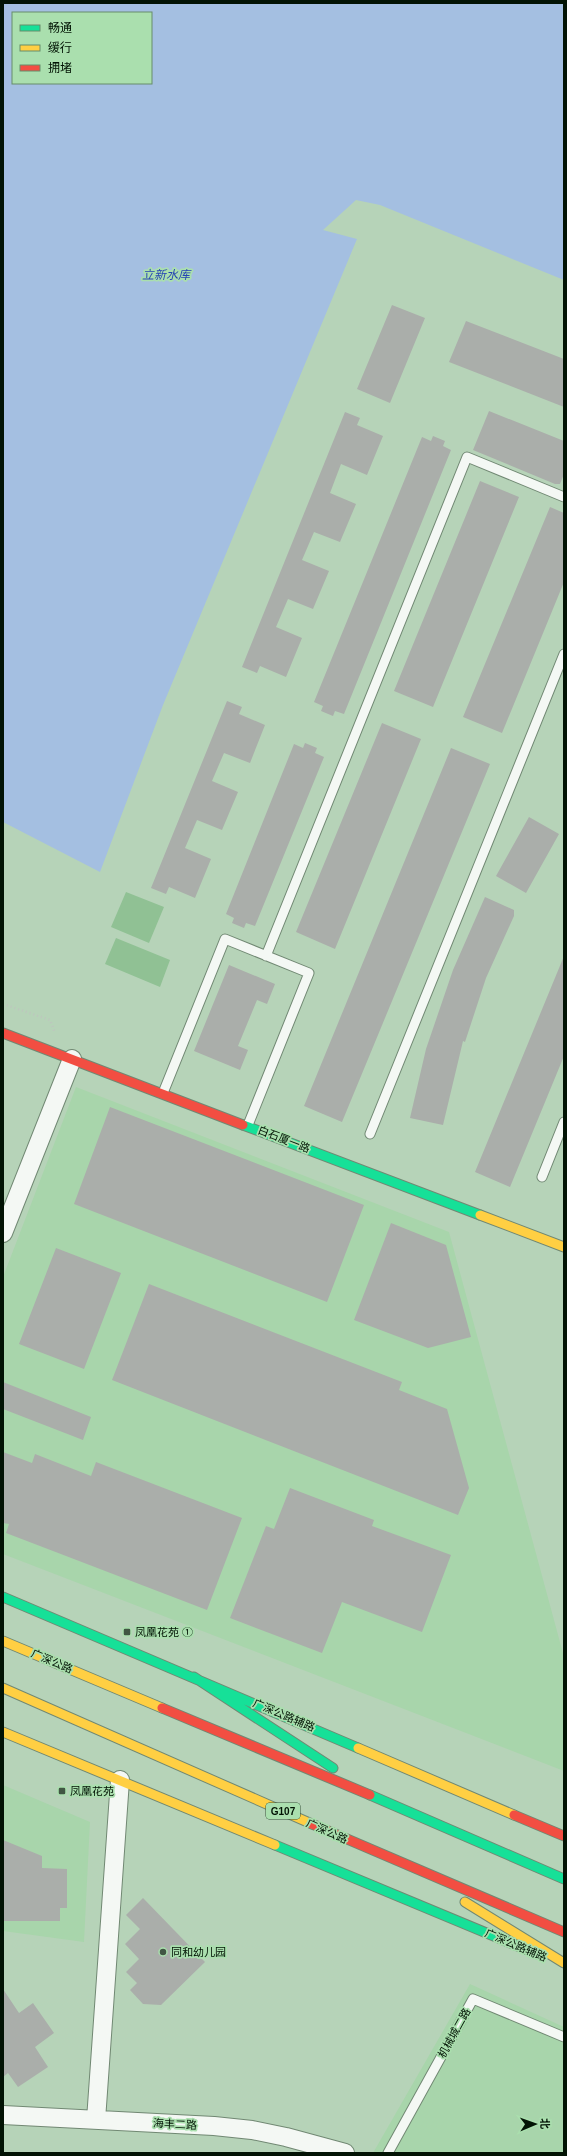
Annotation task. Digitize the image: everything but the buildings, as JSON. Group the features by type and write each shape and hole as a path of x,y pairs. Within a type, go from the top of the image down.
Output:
{"main road":[{"name":"白石厦一路","path":"3,1033 248,1125 564,1247"},
{"name":"广深公路辅路","path":"3,1597 194,1677 564,1836"},
{"name":"广深公路","path":"3,1641 377,1798 564,1879"},
{"path":"194,1677 377,1798"},
{"name":"广深公路","path":"3,1688 408,1866 564,1932"},
{"name":"广深公路辅路","path":"3,1732 564,1964"},
{"path":"544,1828 564,1828"},
{"path":"408,1866 564,1964"}],"street":[{"path":"3,1233 68,1057"},
{"path":"96,2120 120,1780"},
{"name":"海丰二路","path":"3,2115 252,2130 286,2136 345,2153"}],"lane":[{"path":"266,956 467,457 564,497"},
{"path":"370,1134 564,654"},
{"path":"163,1093 225,939 309,973 248,1125"},
{"path":"542,1177 564,1122"},
{"name":"机械城二路","path":"388,2153 473,1999 564,2037"}],"path":[{"path":"3,1004 50,1020 68,1057"}],"shaded area":[{"path":"126,892 164,907 149,943 111,927"},
{"path":"116,938 170,960 160,987 105,964"},
{"path":"76,1087 449,1232 564,1657 564,1771 3,1554 3,1277"},
{"path":"3,1785 90,1822 84,1942 3,1931"},
{"path":"470,1984 564,2027 564,2153 373,2153"}],"water":[{"name":"立新水库","path":"3,3 564,3 564,280 380,205 356,200 323,230 357,239 163,705 100,872 3,822"}],"traffic: fast":[{"path":"243,1125 480,1215"},
{"path":"3,1597 358,1748"},
{"path":"194,1677 333,1768"},
{"path":"370,1795 564,1879"},
{"path":"275,1845 537,1954"}],"traffic: slow":[{"path":"480,1215 564,1247"},
{"path":"3,1641 162,1708"},
{"path":"3,1688 312,1824"},
{"path":"3,1732 275,1845"},
{"path":"358,1748 514,1815"},
{"path":"465,1902 564,1963"}],"traffic: jam":[{"path":"3,1033 243,1125"},
{"path":"162,1708 370,1795"},
{"path":"514,1815 564,1836"},
{"path":"312,1824 564,1932"}],"place":[{"name":"凤凰花苑 ①","path":"127,1632"},
{"name":"凤凰花苑","path":"62,1791"},
{"name":"同和幼儿园","path":"163,1952"}]}
